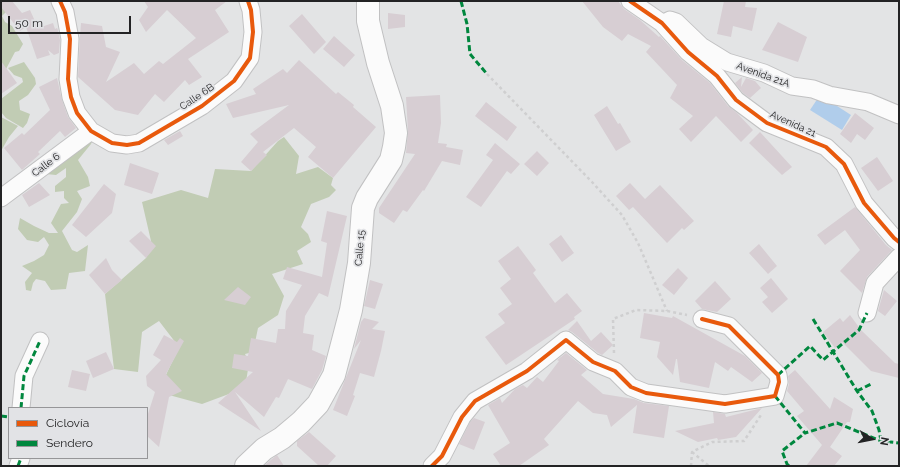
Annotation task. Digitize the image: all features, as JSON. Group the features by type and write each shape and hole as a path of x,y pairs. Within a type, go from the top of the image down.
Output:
{"main road":[{"name":"Calle 15","path":"246,466 264,449 291,430 318,404 334,375 350,310 359,263 363,208 367,198 391,160 396,133 392,106 378,63 368,21 368,1"}],"street":[{"path":"60,1 65,12 70,39 68,79 71,97 77,112 91,131"},
{"name":"Calle 6B","path":"91,131 112,143 127,145 139,143 202,106 234,81 250,58 253,32 251,10 248,1"},
{"name":"Avenida 21","path":"630,1 662,23 688,52 717,76 736,100 767,123 826,147 844,164 864,203 899,242"},
{"name":"Avenida 21A","path":"662,23 670,20 676,22 701,46 727,62 764,73 792,86 814,89 829,94 868,102 899,115"},
{"name":"Calle 6","path":"1,198 91,131"},
{"path":"867,314 875,283 899,257"},
{"path":"432,466 442,456 462,417 474,401 527,371 566,340 593,362 615,371 631,387 646,393 725,404 775,396 779,382 778,375 730,326 702,319"},
{"path":"21,407 24,376 40,341"}],"path":[{"path":"487,74 622,215 638,243 667,310"},
{"path":"615,371 613,319 636,310 667,310 702,319"},
{"path":"692,452 712,442 744,441 775,396"},
{"path":"691,466 692,452"},
{"path":"692,452 709,466"}],"green space":[{"path":"1,6 10,8 2,16 5,22 12,26 23,44 19,51 15,52 6,69 1,71"},
{"path":"24,62 35,78 36,84 28,95 19,101 20,110 30,114 27,123 23,128 6,118 1,112 1,99 23,82 22,78 14,75 8,68"},
{"path":"1,117 18,126 9,137 1,151"},
{"path":"95,134 91,144 78,160 88,177 90,186 77,191 82,199 77,212 62,231 72,250 77,252 88,245 85,271 69,273 66,289 51,290 45,281 36,279 33,283 31,291 26,290 25,282 32,273 22,266 44,255 49,245 44,237 38,242 27,240 18,229 20,218 49,233 58,233 51,223 61,204 69,203 64,198 64,191 55,192 55,186 66,177 66,168 56,175 46,174"},
{"path":"284,137 299,156 296,174 318,167 333,178 331,185 336,190 329,197 311,204 301,227 308,234 311,242 297,251 303,264 272,274 284,296 278,315 258,328 253,352 245,354 249,363 245,388 202,404 158,392 179,347 159,321 142,332 138,372 114,369 105,294 146,258 151,241 142,202 181,190 208,198 215,169 251,171 278,141"}],"water":[{"path":"820,95 851,115 842,130 810,110"}],"building":[{"path":"1,1 12,1 22,13 30,10 38,28 53,23 55,29 57,28 58,30 60,40 59,53 54,55 48,50 50,55 37,59 26,27 20,31 1,7"},
{"path":"144,1 227,1 215,10 229,32 188,59 202,77 189,85 185,80 164,102 155,94 138,115 115,110 78,77 80,36 81,23 102,26 106,47 120,52 106,82 134,63 144,74 159,61 163,64 196,38 167,10 146,32 139,20 148,7"},
{"path":"582,1 618,1 624,9 640,20 659,37 660,36 682,60 710,83 728,106 753,130 741,142 716,116 691,142 679,129 693,116 670,98 677,85 646,52 651,46 628,34 622,41 603,27"},
{"path":"724,1 746,1 745,7 757,8 752,31 733,26 731,37 717,34"},
{"path":"388,13 405,15 405,27 388,29"},
{"path":"302,14 326,42 314,54 289,26"},
{"path":"778,22 807,37 798,62 762,50"},
{"path":"334,36 355,55 344,67 323,49"},
{"path":"299,60 336,94 338,92 354,105 353,107 376,127 333,178 308,157 316,147 294,128 263,152 267,155 251,171 241,162 258,142 250,134 289,105 233,118 226,104 256,94 253,89 283,69 287,73"},
{"path":"1,61 17,83 1,94"},
{"path":"742,77 741,87 746,78 755,81 761,88 750,98 743,93 735,83"},
{"path":"57,78 68,117 76,128 65,137 60,131 38,152 40,154 22,170 4,148 22,133 24,135 50,110 39,87"},
{"path":"440,95 441,123 438,143 447,144 446,147 463,150 460,165 442,161 424,191 423,190 407,212 403,210 394,223 379,213 379,208 415,154 406,153 408,131 406,97"},
{"path":"486,102 517,127 507,141 475,116"},
{"path":"607,106 618,124 620,123 631,142 616,151 594,115"},
{"path":"855,113 874,128 865,140 857,134 851,143 840,134"},
{"path":"180,131 183,136 168,145 164,140"},
{"path":"760,132 792,167 782,175 749,143"},
{"path":"495,143 520,164 511,174 507,171 481,207 466,197 493,160 486,155"},
{"path":"537,151 549,163 537,176 524,164"},
{"path":"877,157 893,181 878,191 861,168"},
{"path":"130,163 159,173 152,194 124,185"},
{"path":"39,183 50,195 29,207 22,195"},
{"path":"630,183 645,199 660,185 694,221 684,230 682,228 667,243 633,207 629,210 616,196"},
{"path":"104,184 116,194 112,213 86,237 72,225"},
{"path":"855,207 886,245 892,250 867,277 862,293 840,271 860,250 845,230 825,245 817,235"},
{"path":"327,211 347,216 328,297 319,293 305,316 303,333 314,335 312,350 326,356 322,370 312,389 288,379 279,398 276,397 264,417 235,392 261,431 218,403 253,372 232,368 234,354 248,356 251,338 276,343 278,329 285,329 286,311 302,285 283,279 287,267 322,277 327,243 321,241"},
{"path":"141,231 156,246 146,258 129,241"},
{"path":"561,235 574,253 562,262 549,244"},
{"path":"759,244 777,266 768,274 749,253"},
{"path":"518,246 536,270 533,273 555,303 567,293 582,311 574,317 575,319 506,365 485,337 505,323 498,314 512,304 500,288 511,279 498,261"},
{"path":"106,258 112,270 122,280 105,294 89,275"},
{"path":"678,268 688,278 674,295 662,285"},
{"path":"771,278 788,299 772,313 762,302 768,297 760,288"},
{"path":"370,280 383,284 375,309 364,306"},
{"path":"715,281 731,299 717,312 702,309 695,301"},
{"path":"238,287 251,297 245,305 224,300"},
{"path":"884,290 897,301 885,316 878,311"},
{"path":"644,313 672,318 673,316 745,356 762,373 752,382 731,367 728,371 715,362 709,388 680,382 677,359 673,375 657,357 660,342 640,338"},
{"path":"850,315 861,330 895,363 899,364 899,378 871,371 842,342 835,348 823,332 840,318 843,322"},
{"path":"364,318 379,322 372,329 385,331 374,377 360,373 353,395 355,396 347,416 333,410 361,340 354,349 361,322"},
{"path":"577,321 591,341 601,332 613,345 602,355 598,353 568,330"},
{"path":"164,335 177,342 180,338 184,341 166,374 182,391 169,397 159,447 148,437 148,414 155,392 147,386 146,376 161,360 153,355"},
{"path":"106,352 114,369 93,378 86,361"},
{"path":"566,353 587,370 581,375 603,394 634,399 644,403 669,406 664,438 633,433 637,405 611,427 607,415 593,413 578,401 544,439 549,445 519,466 501,466 493,454 510,443 488,405 500,398 502,403 515,389 523,385 527,388 537,377 543,382 559,361 557,360"},
{"path":"72,370 90,374 86,391 68,387"},
{"path":"795,370 830,409 834,397 853,409 850,422 847,422 830,447 842,456 834,466 806,466 822,445 797,416 804,411 787,391 789,384 788,376"},
{"path":"762,408 736,437 718,440 717,438 698,442 675,431 714,423 713,412 725,414 726,417"},
{"path":"474,418 485,422 474,450 459,444 470,422"},
{"path":"309,432 336,456 327,466 319,466 297,446 297,441"},
{"path":"277,455 284,466 264,466 272,459"}],"marked path":[{"path":"461,1 467,24 470,54 487,74"},
{"path":"778,375 810,346 823,360 859,330 867,313"},
{"path":"813,319 857,391 872,411 879,430 881,441"},
{"path":"21,407 24,376 40,341"},
{"path":"857,391 873,383"},
{"path":"775,396 805,433 837,423 881,441 899,443"},
{"path":"1,416 8,417"},
{"path":"789,466 782,451 805,433"},
{"path":"18,466 21,459"}],"cycle path":[{"path":"60,1 65,12 70,39 68,79 71,97 77,113 91,131 112,143 127,145 139,143 202,106 234,81 250,58 253,32 251,10 248,1"},
{"path":"630,1 662,23 688,52 717,76 736,100 767,123 826,147 844,164 864,203 899,242"},
{"path":"432,466 442,456 462,417 475,401 527,371 566,340 593,362 615,371 631,387 646,393 725,404 775,396 779,382 778,375 729,326 702,319"}]}
